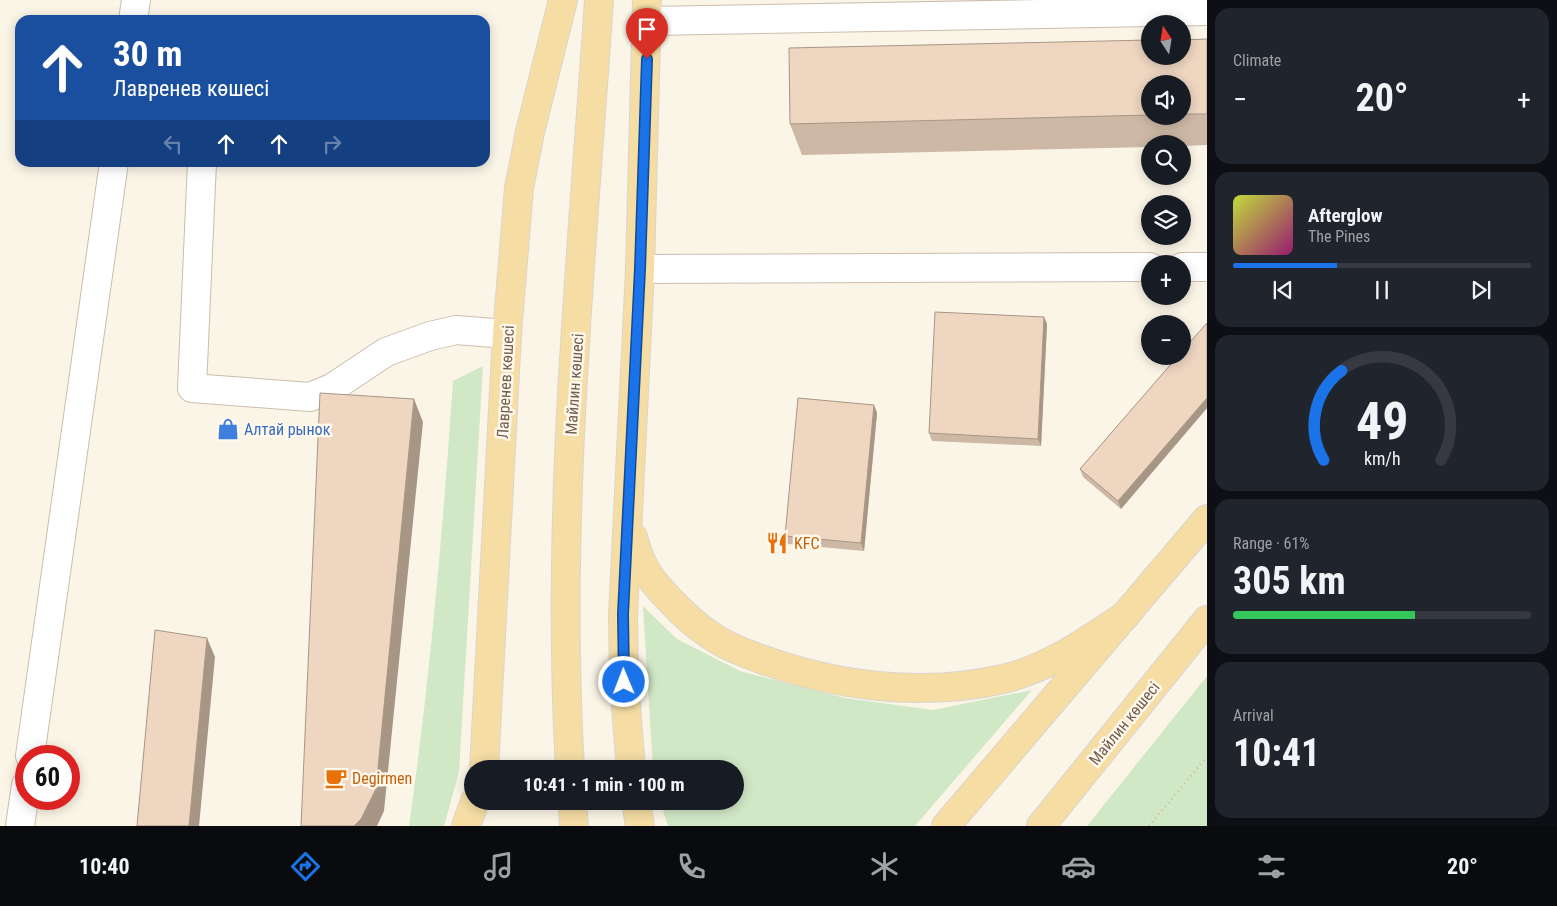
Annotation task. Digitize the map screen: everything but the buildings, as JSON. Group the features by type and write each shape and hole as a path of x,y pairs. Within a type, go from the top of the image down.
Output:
{"main road":[{"name":"Лавренев көшесі","path":"484,760 507,334 518,188 563,0"},
{"name":"Майлин көшесі","path":"570,760 566,631 569,467 599,0"},
{"path":"630,760 624,663 628,514 640,269 647,10"},
{"path":"628,514 636,550 645,572 684,615 711,636 743,653 784,668 825,677 877,687 966,685 1004,679 1063,657 1126,615"},
{"path":"946,826 1207,519"},
{"name":"Майлин көшесі","path":"1041,826 1207,620"},
{"path":"466,826 472,810"},
{"path":"484,810 484,826"},
{"path":"573,810 574,826"},
{"path":"637,810 640,826"}],"lane":[{"path":"134,15 136,0"},
{"path":"647,10 1207,11"},
{"path":"32,745 113,167"},
{"path":"202,167 192,388 310,397 332,388 386,352 430,336 456,330 507,334"},
{"path":"640,269 1141,267"},
{"path":"1191,267 1207,267"},
{"path":"20,826 22,810"}],"path":[{"path":"1149,826 1207,757"}],"green space":[{"path":"483,366 459,772 444,826 409,826 435,604 453,381"},
{"path":"643,606 677,639 740,671 845,698 933,710 1032,690 915,826 668,826 663,810 744,810 744,760 652,760"},
{"path":"1207,676 1207,826 1087,826"}],"place":[{"name":"Алтай рынок","path":"228,429"},
{"name":"KFC","path":"777,543"},
{"name":"Degirmen","path":"336,778"}],"route":[{"path":"624,682 623,614 640,269 647,59"}]}
